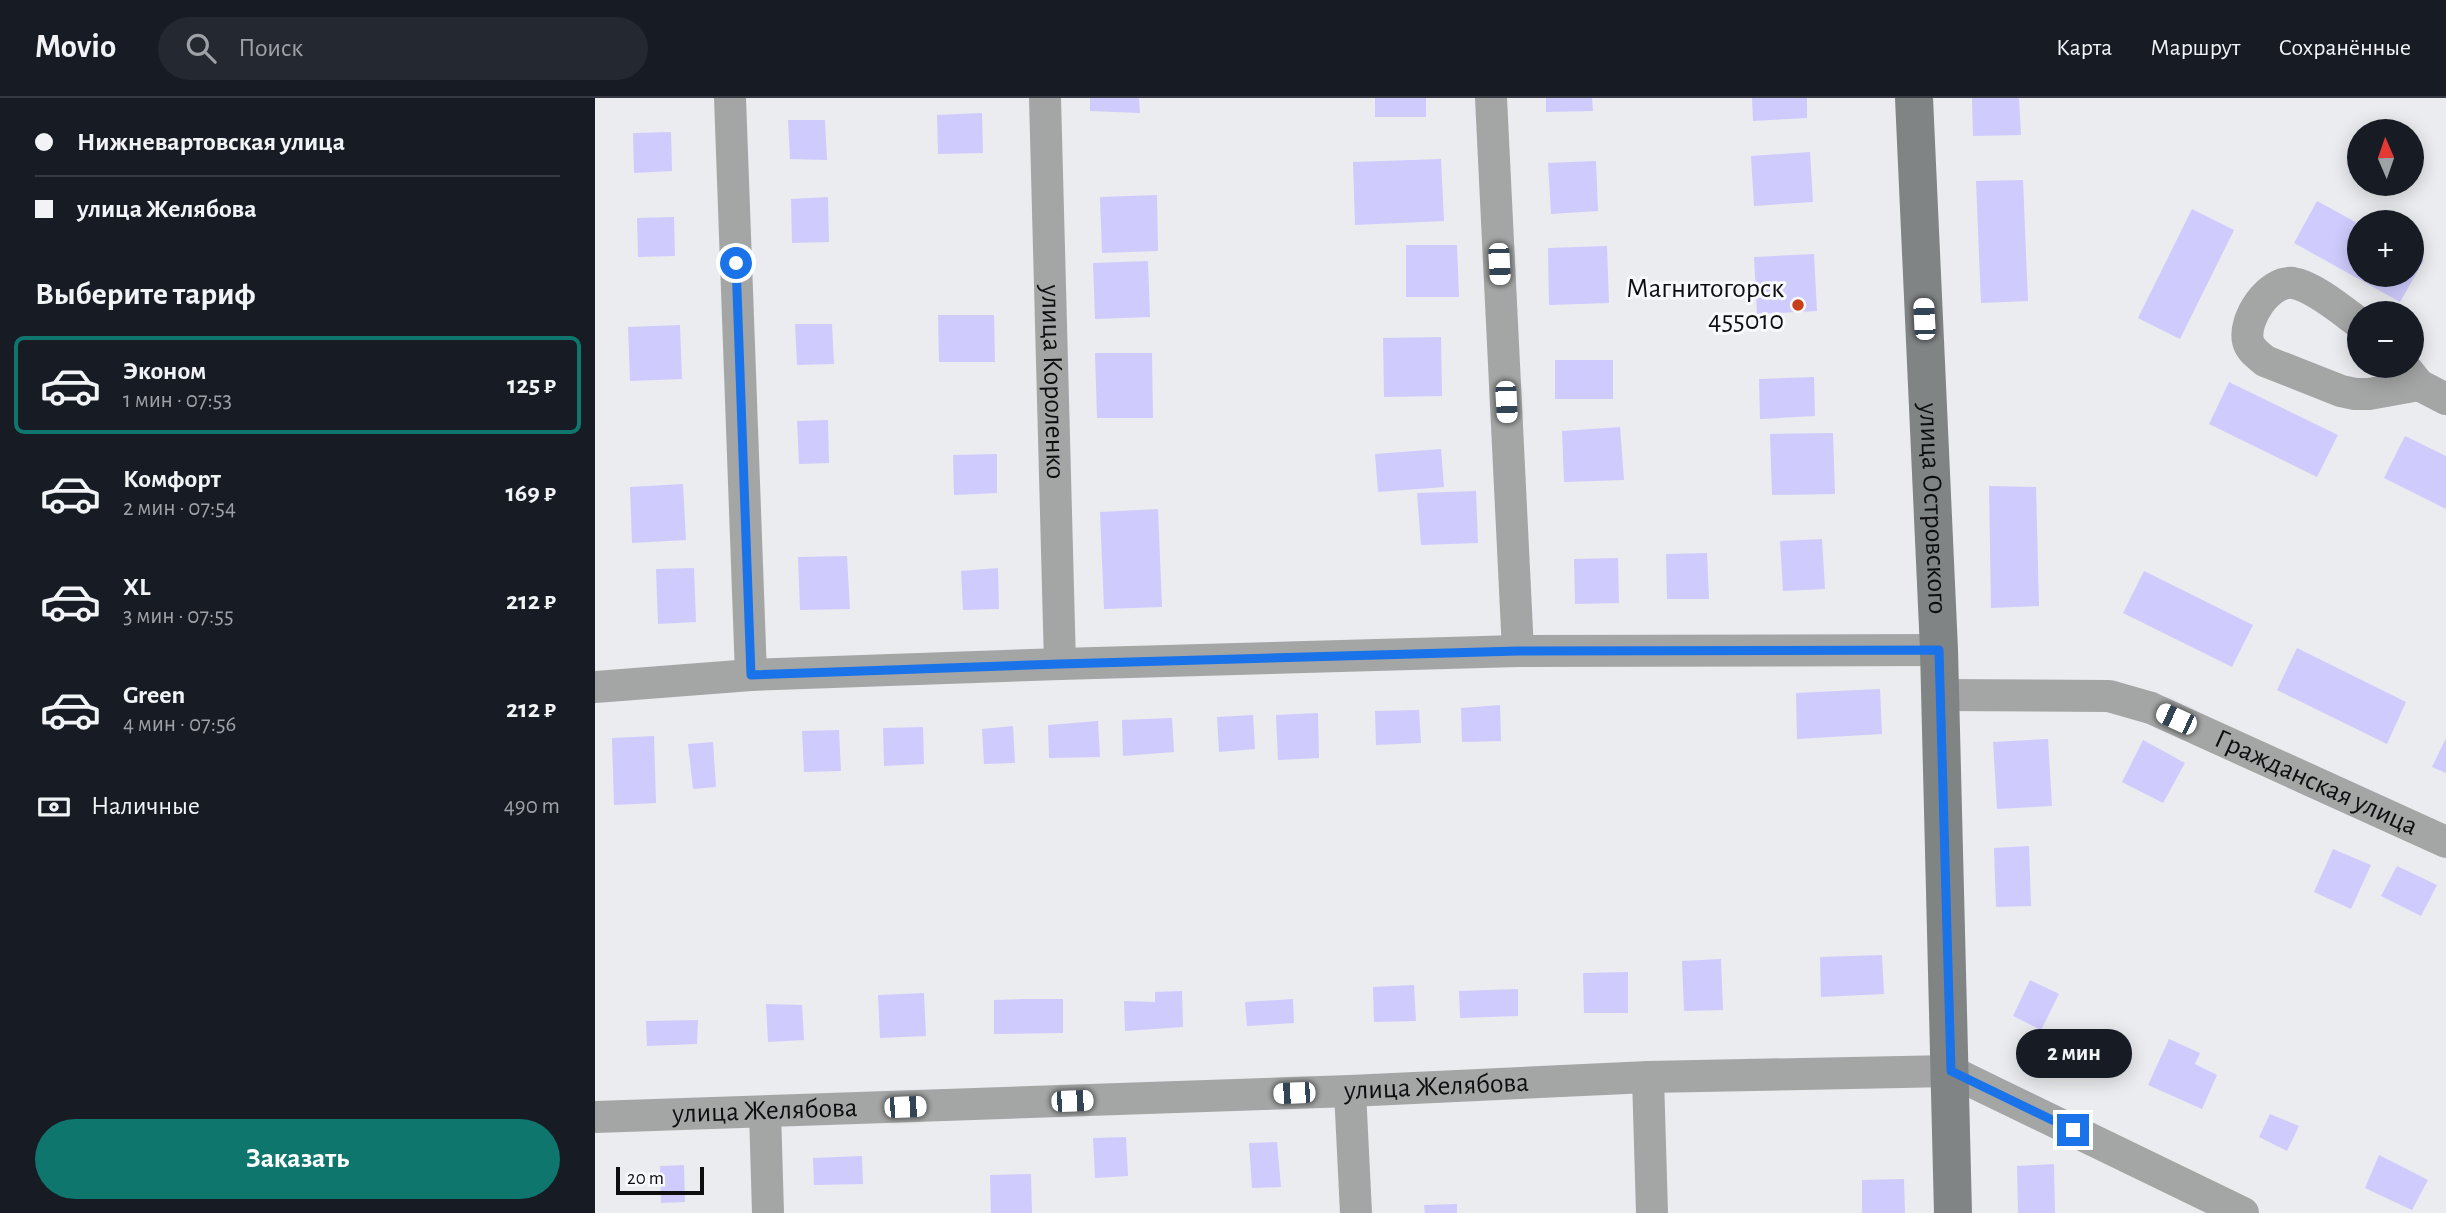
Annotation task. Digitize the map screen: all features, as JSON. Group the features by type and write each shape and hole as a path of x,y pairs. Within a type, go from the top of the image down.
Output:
{"street":[{"path":"730,98 751,675"},
{"name":"улица Короленко","path":"1045,98 1060,664"},
{"path":"1491,98 1518,651"},
{"name":"улица Островского","path":"1914,98 1939,650 1953,1213"},
{"path":"2347,315 2301,285 2281,284 2271,289 2264,297 2251,320 2247,331 2249,344 2255,354 2265,361 2341,391 2369,394 2423,383"},
{"path":"595,688 751,675 1518,651 1939,650"},
{"name":"Гражданская улица","path":"1940,695 2109,696 2151,708 2446,842"},
{"name":"улица Желябова","path":"595,1117 1350,1091 1648,1077 1951,1071 2243,1213"},
{"path":"1648,1077 1652,1213"},
{"path":"1350,1091 1356,1213"},
{"path":"765,1112 768,1213"}],"building":[{"path":"1090,98 1139,98 1140,113 1090,111"},
{"path":"1375,98 1426,98 1426,117 1375,117"},
{"path":"1546,98 1592,98 1593,111 1546,112"},
{"path":"1752,98 1807,98 1807,118 1753,121"},
{"path":"1972,98 2019,98 2021,135 1973,136"},
{"path":"982,113 983,153 938,154 937,115"},
{"path":"788,120 825,120 827,160 790,159"},
{"path":"671,132 672,171 634,173 633,133"},
{"path":"1810,152 1813,202 1754,206 1751,156"},
{"path":"1441,159 1444,221 1355,225 1353,162"},
{"path":"1596,161 1598,211 1551,214 1548,163"},
{"path":"2023,180 2028,301 1981,303 1976,181"},
{"path":"1157,195 1158,251 1102,253 1100,197"},
{"path":"828,197 829,242 792,243 791,199"},
{"path":"2317,201 2347,217 2347,272 2294,243"},
{"path":"2192,209 2234,230 2180,339 2138,318"},
{"path":"674,217 675,256 638,257 637,218"},
{"path":"1406,245 1457,245 1459,297 1406,297"},
{"path":"1607,246 1609,303 1549,305 1548,248"},
{"path":"1814,254 1817,311 1757,314 1754,257"},
{"path":"1148,261 1150,317 1095,319 1093,263"},
{"path":"2373,287 2409,287 2398,301"},
{"path":"938,315 994,315 995,362 939,362"},
{"path":"795,324 832,324 834,364 797,365"},
{"path":"680,325 682,379 630,381 628,327"},
{"path":"1441,337 1442,396 1384,397 1383,338"},
{"path":"1095,353 1152,353 1153,418 1097,418"},
{"path":"1555,360 1613,360 1613,399 1555,399"},
{"path":"1814,377 1815,416 1760,419 1759,379"},
{"path":"2229,382 2338,435 2317,477 2209,424"},
{"path":"828,420 829,463 799,464 797,421"},
{"path":"1620,427 1624,480 1564,482 1562,431"},
{"path":"1833,433 1835,494 1772,495 1770,434"},
{"path":"2405,436 2446,456 2446,509 2384,478"},
{"path":"1441,449 1444,487 1378,492 1375,454"},
{"path":"997,454 997,493 954,495 953,455"},
{"path":"683,484 686,540 632,543 630,487"},
{"path":"1989,486 2036,487 2039,606 1991,608"},
{"path":"1476,491 1478,543 1421,545 1417,493"},
{"path":"1158,509 1162,607 1104,609 1100,512"},
{"path":"1822,539 1825,589 1783,591 1780,541"},
{"path":"1707,553 1709,599 1667,599 1666,554"},
{"path":"847,556 850,609 800,610 798,557"},
{"path":"1618,558 1619,603 1575,604 1574,559"},
{"path":"694,568 696,622 658,624 656,569"},
{"path":"998,568 999,609 963,610 961,571"},
{"path":"2144,571 2253,625 2232,667 2123,613"},
{"path":"2297,648 2406,702 2387,744 2277,690"},
{"path":"1880,689 1882,734 1797,739 1796,693"},
{"path":"1500,705 1501,741 1462,742 1461,708"},
{"path":"1419,710 1421,743 1376,745 1375,711"},
{"path":"1318,713 1319,758 1278,760 1276,715"},
{"path":"1253,715 1255,749 1219,752 1217,717"},
{"path":"1172,718 1174,752 1123,756 1122,720"},
{"path":"1098,721 1100,757 1049,758 1048,725"},
{"path":"1013,726 1015,763 984,764 982,729"},
{"path":"923,727 924,764 884,766 883,728"},
{"path":"839,730 841,771 804,772 802,731"},
{"path":"654,736 656,803 614,805 612,738"},
{"path":"2446,738 2446,773 2432,767"},
{"path":"2048,739 2052,806 1997,809 1993,742"},
{"path":"2143,740 2185,763 2163,803 2122,782"},
{"path":"713,742 716,787 693,789 688,744"},
{"path":"2029,846 2031,906 1996,907 1994,848"},
{"path":"2333,849 2371,865 2351,909 2314,892"},
{"path":"2397,866 2437,885 2421,916 2381,896"},
{"path":"1882,955 1884,994 1821,997 1820,957"},
{"path":"1721,959 1723,1010 1684,1011 1682,961"},
{"path":"1628,972 1628,1013 1584,1013 1583,973"},
{"path":"2030,980 2059,994 2041,1030 2013,1016"},
{"path":"1414,985 1416,1021 1374,1022 1373,987"},
{"path":"1518,989 1518,1016 1460,1018 1459,991"},
{"path":"1182,991 1183,1027 1125,1031 1124,1001 1155,1002 1155,992"},
{"path":"924,993 926,1036 880,1038 878,995"},
{"path":"1063,999 1063,1033 994,1034 994,1000"},
{"path":"1293,999 1294,1023 1247,1026 1245,1002"},
{"path":"766,1004 802,1005 804,1040 768,1042"},
{"path":"698,1020 697,1044 647,1046 646,1021"},
{"path":"2169,1039 2200,1053 2195,1064 2217,1075 2202,1109 2148,1085"},
{"path":"2270,1114 2299,1126 2287,1151 2259,1137"},
{"path":"1126,1137 1128,1176 1095,1178 1093,1138"},
{"path":"1277,1142 1281,1187 1252,1188 1249,1143"},
{"path":"2379,1155 2428,1180 2412,1210 2365,1188"},
{"path":"862,1156 863,1184 814,1185 813,1158"},
{"path":"2054,1164 2055,1213 2018,1213 2017,1166"},
{"path":"684,1165 685,1202 661,1203 660,1166"},
{"path":"1031,1174 1032,1213 991,1213 990,1175"},
{"path":"1904,1179 1905,1213 1862,1213 1862,1180"},
{"path":"1457,1204 1457,1213 1425,1213 1424,1205"}],"place":[{"name":"Магнитогорск 455010","path":"1798,305"}],"route":[{"path":"736,263 751,675 1518,651 1939,650 1951,1071 2073,1130"}]}
